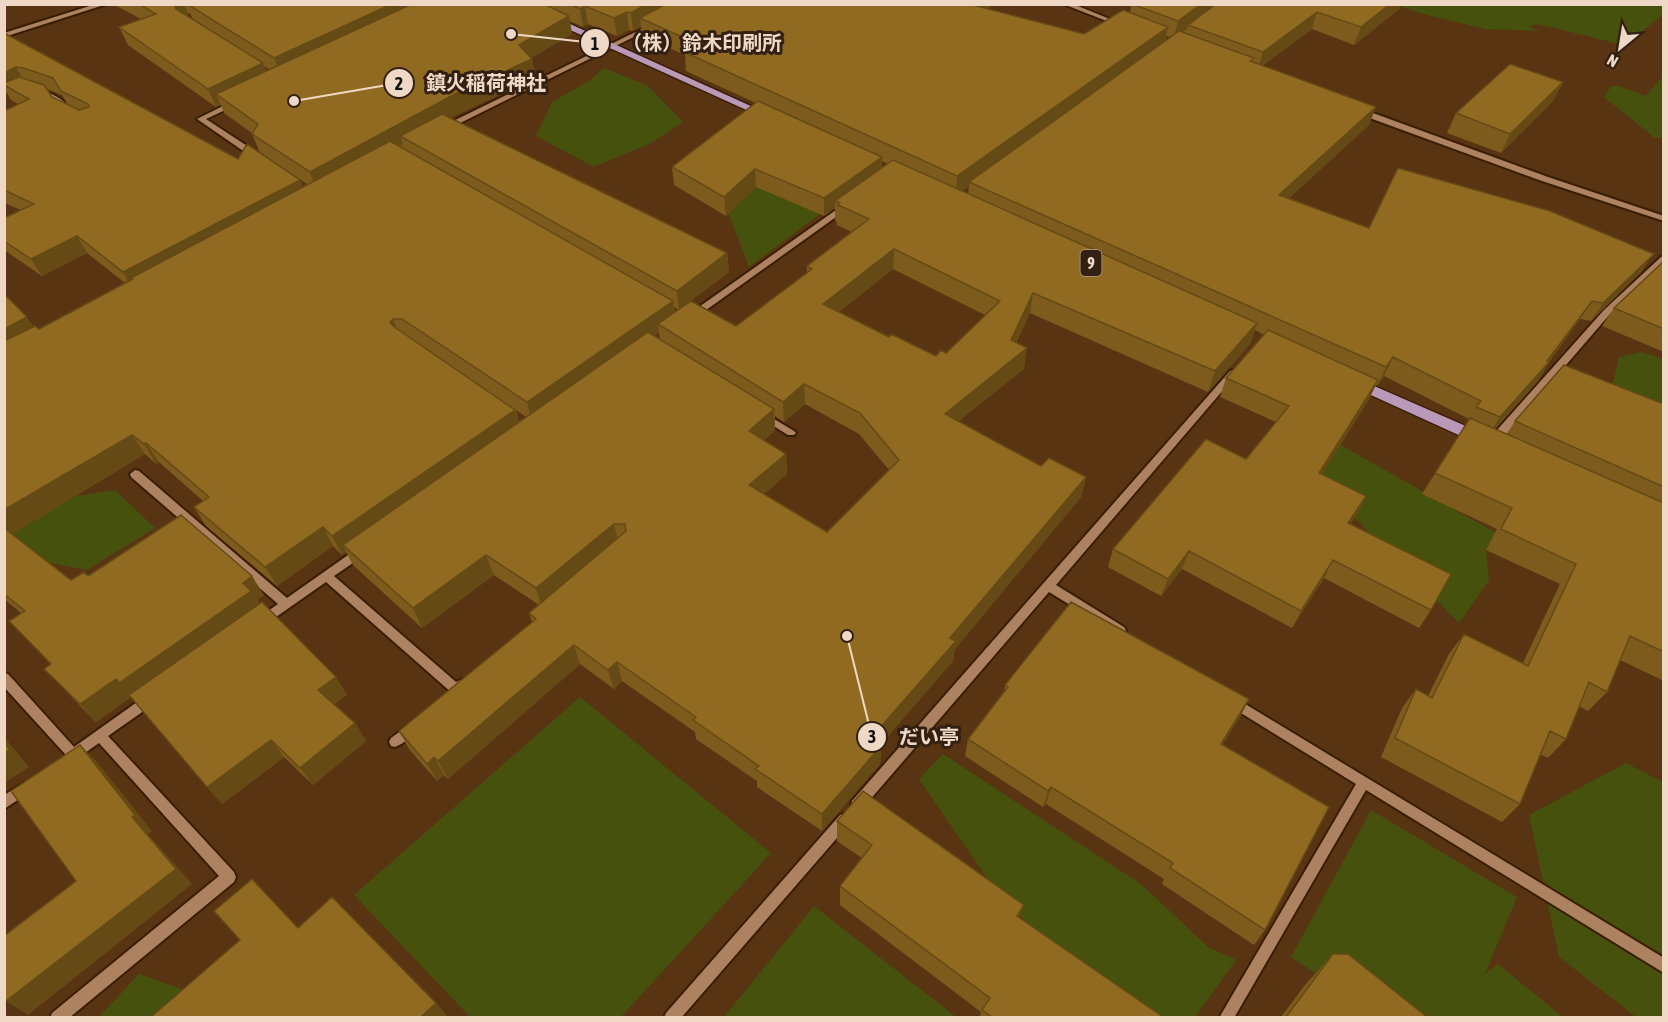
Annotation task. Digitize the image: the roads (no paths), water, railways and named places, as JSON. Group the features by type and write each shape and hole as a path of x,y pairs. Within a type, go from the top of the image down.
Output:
{"main road":[{"path":"517,4 776,120"},
{"path":"1345,378 1497,447"}],"street":[{"path":"4,35 104,4"},
{"path":"1066,4 1131,28"},
{"path":"436,132 662,21"},
{"path":"27,88 58,99 65,110 74,114"},
{"path":"240,101 201,119 259,158"},
{"path":"1354,109 1545,179 1664,219"},
{"path":"686,320 856,200"},
{"path":"1497,447 1607,312 1664,258"},
{"path":"671,1017 1239,366"},
{"path":"751,408 791,433"},
{"path":"135,474 286,604"},
{"path":"256,625 373,543"},
{"path":"327,576 452,693 474,675"},
{"path":"1049,586 1130,636"},
{"path":"4,678 69,757 159,694"},
{"path":"1221,694 1664,966"},
{"path":"395,742 421,719"},
{"path":"57,1017 229,877 100,736"},
{"path":"4,803 39,779"},
{"path":"1226,1017 1363,783"}],"place":[{"name":"（株）鈴木印刷所","path":"511,34"},
{"name":"鎮火稲荷神社","path":"294,101"},
{"name":"だい亭","path":"847,636"}]}
